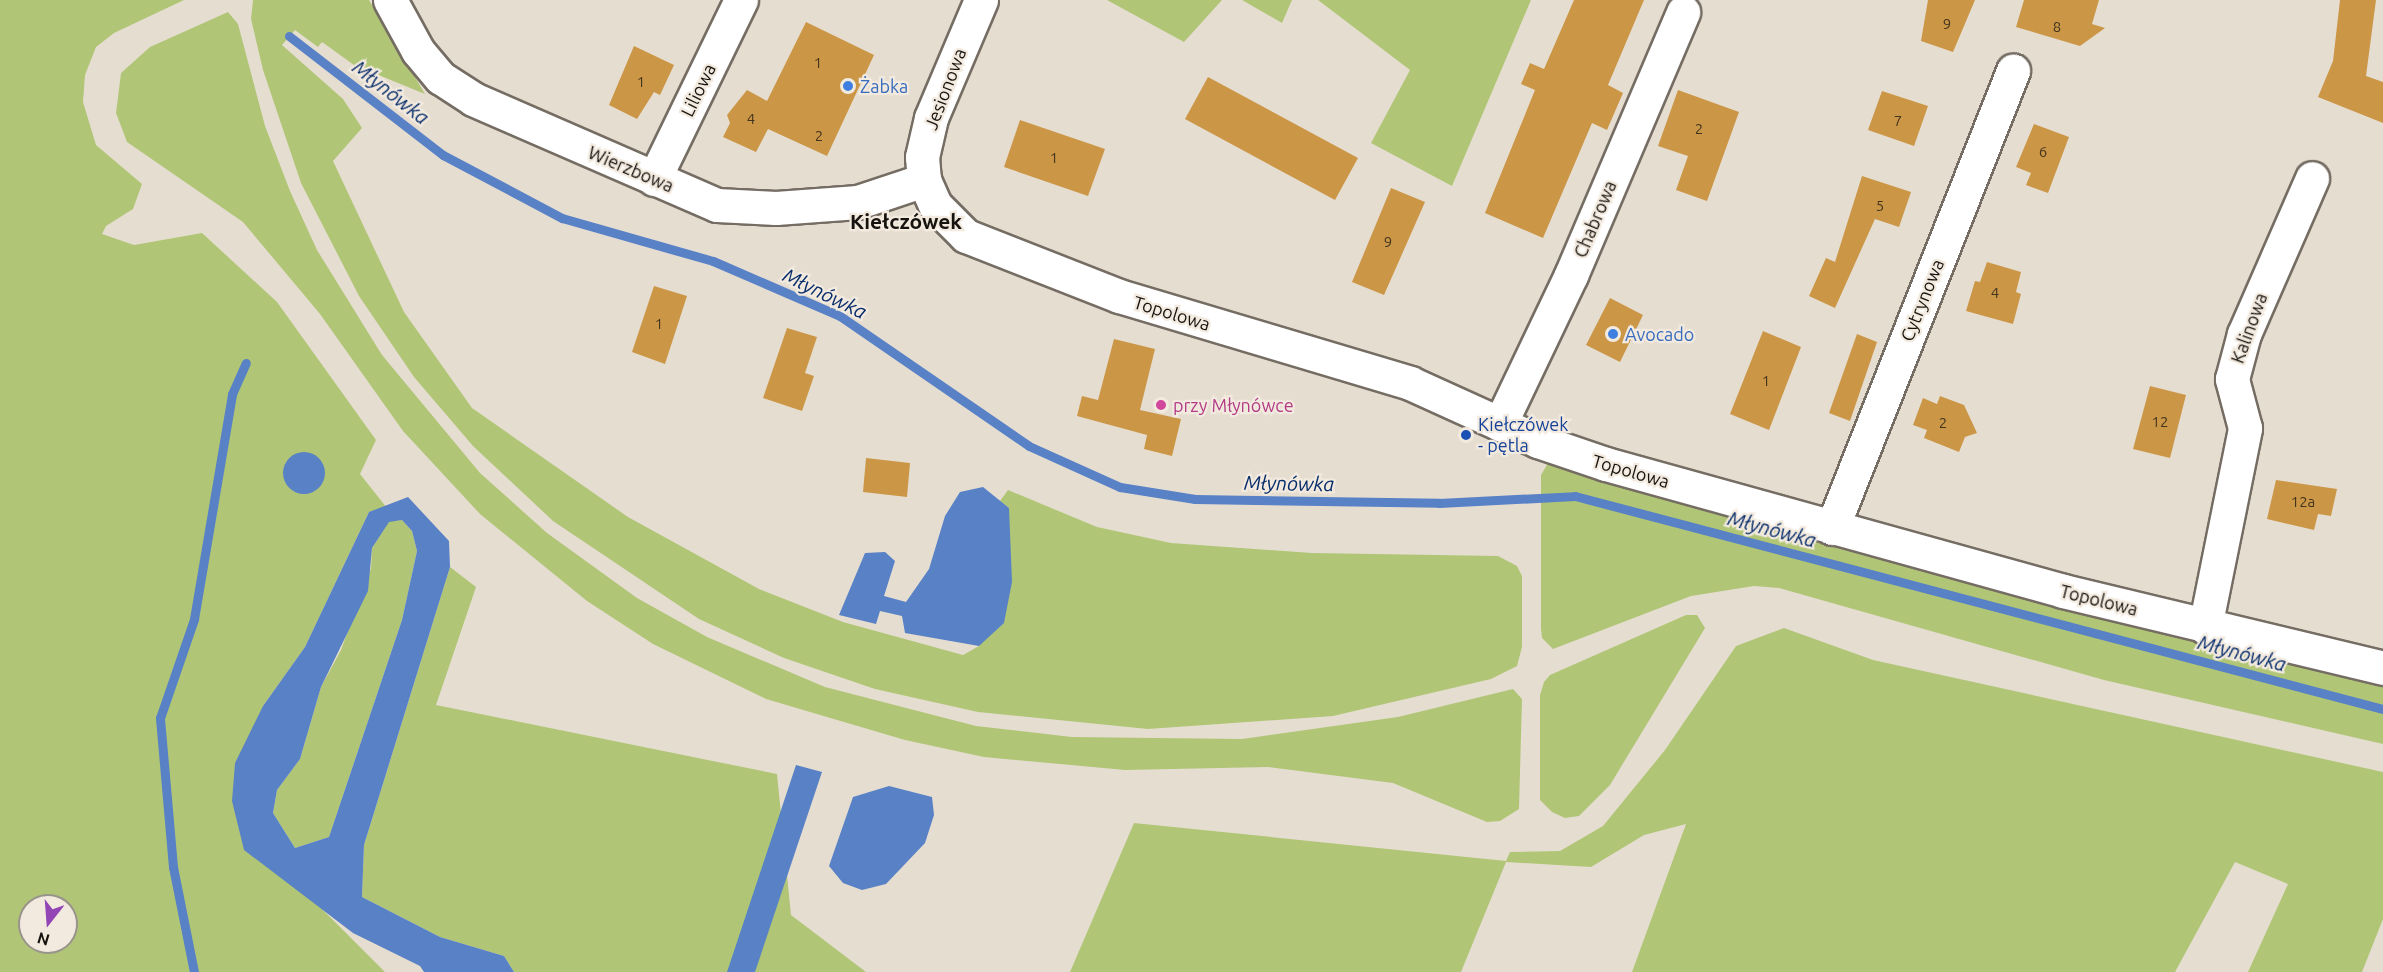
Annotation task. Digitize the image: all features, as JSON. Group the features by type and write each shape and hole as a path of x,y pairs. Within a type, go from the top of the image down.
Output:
{"street":[{"name":"Wierzbowa","path":"390,0 418,51 441,78 473,99 717,205 776,208 858,202 924,180"},
{"name":"Liliowa","path":"654,179 741,0"},
{"name":"Jesionowa","path":"924,180 922,157 932,118 981,0"},
{"name":"Chabrowa","path":"1500,424 1571,275 1683,12"},
{"name":"Cytrynowa","path":"1832,528 2013,71"},
{"name":"Kalinowa","path":"2205,627 2245,428 2232,379 2244,334 2312,178"},
{"name":"Topolowa","path":"924,180 950,225 1001,253 1204,323 1363,366 1572,453 1832,528 2205,627 2383,668"}],"green space":[{"path":"0,0 184,0 114,33 96,47 85,75 83,102 96,145 142,184 133,209 106,226 102,234 134,245 202,233 277,302 376,440 360,474 387,508 369,512 305,647 263,706 244,850 305,892 385,972 0,972"},
{"path":"253,0 369,0 425,94 354,65 322,42 318,47 295,30 282,45 343,99 362,128 333,161 404,312 472,408 628,517 759,589 843,622 963,655 979,646 1009,508 1000,501 1008,490 1097,527 1171,543 1312,553 1498,556 1517,566 1522,576 1522,647 1517,666 1491,679 1333,716 1148,729 978,712 875,689 784,658 699,619 553,521 473,446 414,377 359,296 301,183 263,70 251,19"},
{"path":"1107,0 1222,0 1184,42"},
{"path":"1242,0 1292,0 1282,23"},
{"path":"1318,0 1531,0 1452,186 1371,143 1410,70"},
{"path":"228,12 238,24 265,126 290,191 317,250 382,355 480,473 547,533 637,598 707,637 825,687 976,726 1072,737 1242,739 1398,717 1513,689 1522,699 1519,809 1500,821 1487,822 1393,783 1268,767 1125,770 984,757 905,740 766,699 653,644 587,601 480,514 403,431 320,314 243,222 127,142 116,113 121,73 150,47"},
{"path":"1548,463 2383,683 2383,744 2104,680 1779,588 1754,586 1691,596 1553,649 1542,638 1541,629 1541,475"},
{"path":"402,520 412,531 417,551 402,620 329,837 295,848 273,813 277,790 300,759 321,687 341,650 371,568 372,548 389,521"},
{"path":"450,567 476,587 436,705 777,774 791,915 866,972 514,972 504,956 440,937 362,897 364,845"},
{"path":"1686,615 1697,615 1705,628 1610,785 1579,816 1565,818 1552,812 1540,800 1540,695 1544,682 1550,675"},
{"path":"1784,628 1873,660 2383,772 2383,919 2362,972 2248,972 2288,884 2235,862 2175,972 1632,972 1686,824 1644,835 1591,867 1506,862 1461,972 1070,972 1134,823 1506,861 1510,852 1560,851 1603,826 1665,750 1736,646"}],"water":[{"path":"304,452 319,458 325,473 319,488 304,494 289,488 283,473 289,458"},
{"path":"983,487 1009,508 1012,582 1004,623 979,646 905,633 902,616 880,611 876,624 839,615 865,553 885,552 895,561 884,596 906,602 929,569 945,516 960,492"},
{"path":"408,497 449,541 450,567 364,845 362,897 440,937 504,956 514,972 424,972 420,966 353,933 244,850 232,801 235,763 263,706 305,647 369,512","holes":["402,520 412,531 417,551 402,620 329,837 295,848 273,813 277,790 300,759 321,687 368,591 372,548 389,522"]},
{"path":"796,765 822,772 755,972 727,972"},
{"path":"889,786 932,797 934,815 925,843 886,884 862,890 843,883 829,866 853,797"}],"building":[{"path":"1574,0 1644,0 1608,85 1623,93 1607,130 1592,123 1543,238 1485,213 1535,90 1521,84 1530,63 1544,69"},
{"path":"1928,0 1975,0 1953,52 1921,41"},
{"path":"2024,0 2099,0 2092,24 2105,28 2080,46 2016,27"},
{"path":"2340,0 2376,0 2366,76 2383,82 2383,123 2318,97 2333,61"},
{"path":"806,22 874,55 827,156 768,129 756,152 723,137 730,123 727,115 747,90 767,101"},
{"path":"634,46 674,65 660,95 654,92 637,119 609,105"},
{"path":"1208,77 1358,158 1335,200 1185,119"},
{"path":"1678,90 1739,112 1707,201 1676,190 1688,156 1658,146"},
{"path":"1882,91 1928,106 1914,146 1868,130"},
{"path":"1020,120 1105,149 1088,196 1004,167"},
{"path":"2034,124 2069,137 2048,193 2026,185 2031,173 2016,167"},
{"path":"1862,176 1911,192 1899,227 1875,219 1835,308 1809,296 1826,258 1835,262"},
{"path":"1391,188 1425,202 1384,295 1352,282"},
{"path":"1987,262 2021,272 2016,292 2021,294 2013,324 1966,311 1975,281 1980,282"},
{"path":"654,286 687,296 665,364 632,352"},
{"path":"1610,298 1643,315 1620,362 1586,345"},
{"path":"787,328 817,337 805,373 814,376 802,411 763,398"},
{"path":"1763,331 1801,347 1769,430 1730,414"},
{"path":"1857,334 1877,342 1850,421 1829,413"},
{"path":"1114,339 1155,349 1140,410 1181,419 1172,456 1144,449 1147,435 1077,416 1082,396 1098,400"},
{"path":"2150,386 2186,395 2170,458 2133,449"},
{"path":"1940,396 1964,405 1977,433 1965,437 1959,452 1924,438 1927,430 1913,425 1923,398 1937,404"},
{"path":"866,458 910,463 907,497 863,492"},
{"path":"2276,480 2337,489 2331,516 2318,514 2314,530 2267,519"}],"waterway":[{"name":"Młynówka","path":"289,36 443,155 562,218 713,261 840,316 1029,446 1120,487 1195,499 1439,503 1575,496 2383,709"},
{"path":"194,972 173,867 160,718 194,619 232,394 246,363"}],"place":[{"name":"Żabka","path":"848,86"},
{"name":"Avocado","path":"1613,334"},
{"name":"przy Młynówce","path":"1161,405"},
{"name":"Kiełczówek - pętla","path":"1466,435"}],"district":[{"name":"Kiełczówek","path":"906,221"}]}
